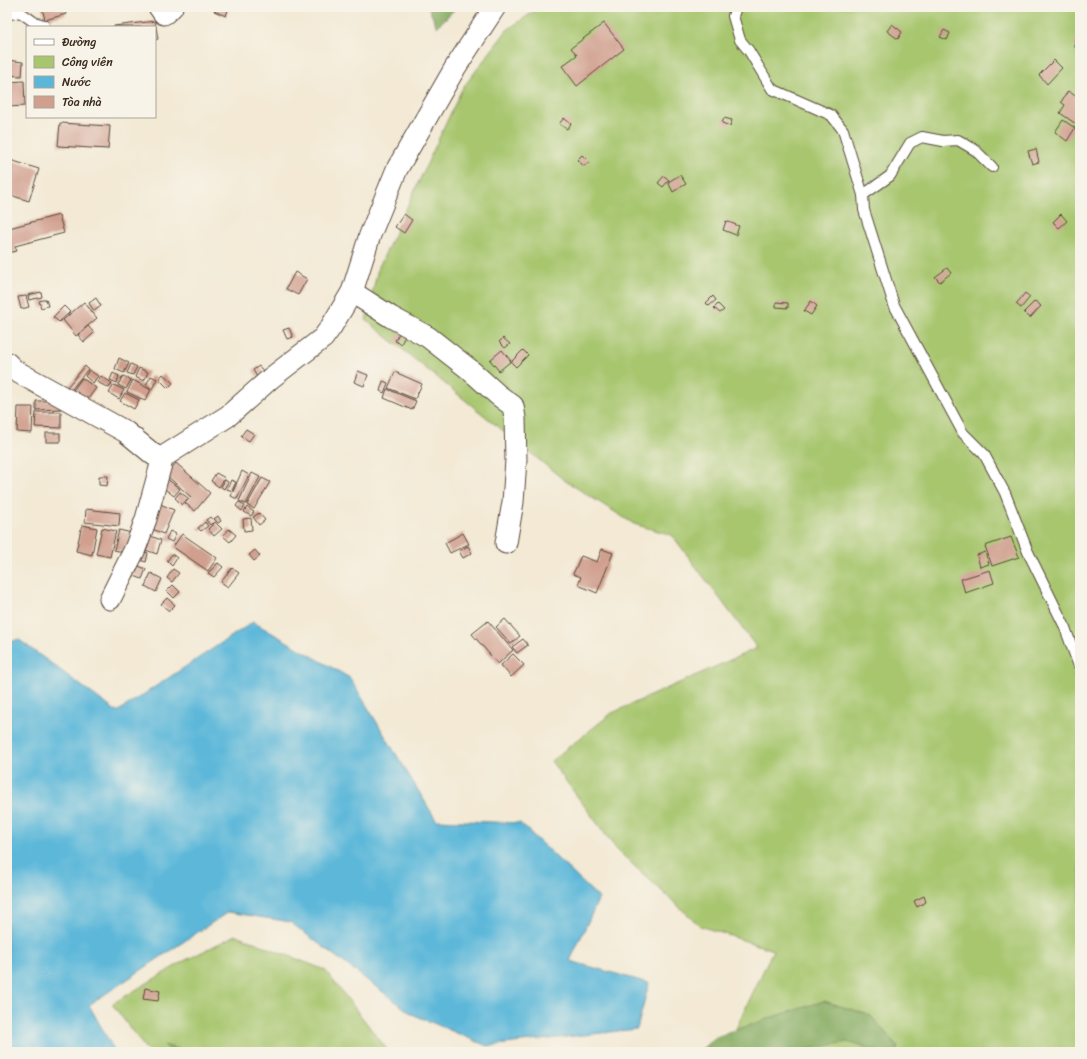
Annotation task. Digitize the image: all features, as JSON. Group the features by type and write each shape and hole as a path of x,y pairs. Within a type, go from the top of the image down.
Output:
{"street":[{"path":"159,7 164,14 172,7"},
{"path":"7,363 14,370 126,432 154,455 159,457 163,457 228,416 271,378 323,338 331,327 352,292 370,235 398,169 454,68 495,7"},
{"path":"352,292 390,317 428,337 513,406 515,418 516,460 513,502 506,543"},
{"path":"110,599 135,550 146,519 163,457"}],"lane":[{"path":"736,7 733,16 740,40 749,51 772,89 830,115 843,130 863,195 864,210 894,305 963,433 984,454 1005,493 1028,552 1064,625 1080,669"},
{"path":"7,14 20,12 34,22 44,25"},
{"path":"863,195 890,176 910,143 922,137 943,141 958,140 975,150 992,167"}],"green space":[{"path":"428,7 457,7 437,27"},
{"path":"540,7 1080,7 1080,1052 725,1052 773,950 700,926 617,850 551,761 612,713 757,648 672,535 634,524 564,480 366,320 378,269 462,89 507,30"},
{"path":"236,935 325,970 389,1052 148,1052 112,1004 184,961"},
{"path":"824,1001 870,1015 898,1047 896,1052 880,1052 847,1042 793,1052 698,1052 716,1037"},
{"path":"164,1045 187,1052 170,1052"}],"water":[{"path":"253,622 350,678 436,820 520,823 599,898 570,961 649,983 637,1029 487,1046 412,1014 290,922 228,912 89,1005 115,1052 7,1052 7,644 18,639 117,712"}],"building":[{"path":"42,7 64,7 66,14 45,20"},
{"path":"216,7 229,7 226,16 214,11"},
{"path":"155,21 156,26 114,26"},
{"path":"604,23 624,49 577,86 562,66 577,55 571,48"},
{"path":"892,24 902,32 898,39 887,31"},
{"path":"156,27 158,39 156,40"},
{"path":"944,30 950,33 947,40 940,37"},
{"path":"1075,39 1080,39 1080,47 1075,47"},
{"path":"7,60 23,62 22,76 7,75"},
{"path":"1054,60 1062,68 1047,84 1039,75"},
{"path":"24,81 25,106 7,107 7,82"},
{"path":"1068,91 1080,99 1080,118 1076,124 1060,113 1065,105 1061,102"},
{"path":"564,118 571,124 567,129 559,124"},
{"path":"724,118 732,120 730,126 722,123"},
{"path":"1063,120 1075,128 1067,141 1055,132"},
{"path":"60,123 110,126 108,149 58,146"},
{"path":"1036,149 1039,162 1032,164 1028,151"},
{"path":"582,155 589,162 584,166 577,160"},
{"path":"7,159 39,169 29,201 7,194"},
{"path":"680,175 686,184 673,192 668,182"},
{"path":"664,176 669,180 663,187 658,183"},
{"path":"404,214 412,220 404,233 395,227"},
{"path":"1061,214 1067,221 1059,228 1053,222"},
{"path":"59,215 64,233 15,246 17,251 7,253 7,236 11,235 9,228"},
{"path":"726,221 739,226 736,235 723,230"},
{"path":"947,268 951,273 940,282 935,277"},
{"path":"295,272 307,279 298,295 286,289"},
{"path":"41,292 42,297 29,300 28,295"},
{"path":"1025,293 1030,297 1021,308 1016,304"},
{"path":"26,296 29,307 21,309 18,297"},
{"path":"713,296 716,300 709,306 706,303"},
{"path":"96,298 101,306 94,311 89,303"},
{"path":"46,299 48,306 41,308 39,301"},
{"path":"811,301 817,306 811,315 804,311"},
{"path":"1035,301 1041,306 1030,318 1024,312"},
{"path":"84,302 97,318 76,336 63,320"},
{"path":"776,302 788,303 788,308 776,307"},
{"path":"718,304 724,310 720,313 714,308"},
{"path":"64,306 70,312 59,322 53,317"},
{"path":"88,326 94,333 84,342 78,335"},
{"path":"289,328 293,337 287,339 283,330"},
{"path":"399,333 405,336 401,344 395,341"},
{"path":"503,338 510,344 505,348 499,342"},
{"path":"502,350 511,361 499,371 490,360"},
{"path":"523,350 528,355 516,367 511,362"},
{"path":"119,358 129,363 124,373 115,369"},
{"path":"131,364 137,367 133,375 127,373"},
{"path":"85,366 88,369 71,390 67,387"},
{"path":"259,366 264,372 257,377 253,370"},
{"path":"139,368 148,372 144,381 135,377"},
{"path":"89,370 98,376 93,383 85,376"},
{"path":"358,371 368,375 364,386 354,382"},
{"path":"395,372 422,384 415,399 388,388"},
{"path":"113,373 119,376 117,383 110,380"},
{"path":"163,374 173,383 168,388 159,379"},
{"path":"101,376 112,383 109,388 97,382"},
{"path":"123,376 131,380 126,389 118,385"},
{"path":"151,376 157,379 152,389 146,385"},
{"path":"82,378 96,388 85,403 71,393"},
{"path":"133,380 151,390 145,401 127,392"},
{"path":"383,381 388,383 384,393 380,391"},
{"path":"114,385 124,390 119,399 109,393"},
{"path":"387,389 416,401 412,410 384,398"},
{"path":"125,393 139,400 134,409 120,401"},
{"path":"36,401 61,401 61,409 36,410"},
{"path":"18,407 33,407 32,433 17,432"},
{"path":"36,412 61,412 61,428 35,427"},
{"path":"246,429 254,434 249,441 241,436"},
{"path":"46,433 60,433 60,442 46,442"},
{"path":"176,463 210,493 195,511 185,503 191,497 166,475"},
{"path":"242,471 249,475 237,499 231,496"},
{"path":"216,473 225,478 219,487 211,481"},
{"path":"252,473 260,477 246,504 239,501"},
{"path":"99,476 108,476 107,486 99,485"},
{"path":"166,478 180,489 174,496 160,485"},
{"path":"262,478 270,482 254,509 247,505"},
{"path":"225,480 228,482 224,489 221,487"},
{"path":"231,480 236,482 232,491 227,489"},
{"path":"180,492 188,498 182,505 175,498"},
{"path":"239,502 245,506 242,511 236,506"},
{"path":"160,504 174,510 164,534 150,528"},
{"path":"247,507 254,512 251,516 244,512"},
{"path":"86,509 120,513 119,526 85,522"},
{"path":"259,513 265,520 259,525 253,517"},
{"path":"218,516 221,521 218,523 214,519"},
{"path":"210,517 214,521 210,525 206,520"},
{"path":"251,518 252,530 244,531 243,519"},
{"path":"205,522 208,526 201,531 198,528"},
{"path":"215,522 222,529 214,536 208,529"},
{"path":"82,525 97,528 92,555 76,551"},
{"path":"102,528 116,531 110,557 96,554"},
{"path":"229,529 236,535 230,542 223,536"},
{"path":"119,530 132,533 128,553 114,550"},
{"path":"170,531 176,534 172,542 166,539"},
{"path":"463,533 469,544 450,553 445,543"},
{"path":"145,534 161,540 157,554 140,548"},
{"path":"182,534 217,558 208,571 173,547"},
{"path":"1011,537 1019,557 992,566 985,546"},
{"path":"468,546 472,553 463,558 459,551"},
{"path":"602,549 613,553 597,593 578,585 581,577 573,574 581,556 597,562"},
{"path":"139,550 148,553 146,562 136,559"},
{"path":"255,550 260,556 254,561 249,555"},
{"path":"985,552 989,564 980,567 977,555"},
{"path":"172,554 177,558 172,566 167,561"},
{"path":"131,563 146,569 142,579 127,573"},
{"path":"218,563 223,567 214,577 208,573"},
{"path":"232,568 239,573 228,587 221,582"},
{"path":"173,569 179,573 172,582 167,578"},
{"path":"990,570 994,583 965,593 961,579"},
{"path":"151,573 162,579 156,592 145,586"},
{"path":"173,585 180,592 174,598 167,591"},
{"path":"167,598 175,605 169,611 161,604"},
{"path":"505,619 520,636 511,644 496,627"},
{"path":"488,621 513,650 498,664 472,634"},
{"path":"523,639 528,645 517,653 512,647"},
{"path":"513,654 524,665 511,677 501,665"},
{"path":"924,896 926,902 917,907 914,901"},
{"path":"145,988 160,991 158,1001 143,999"}]}
